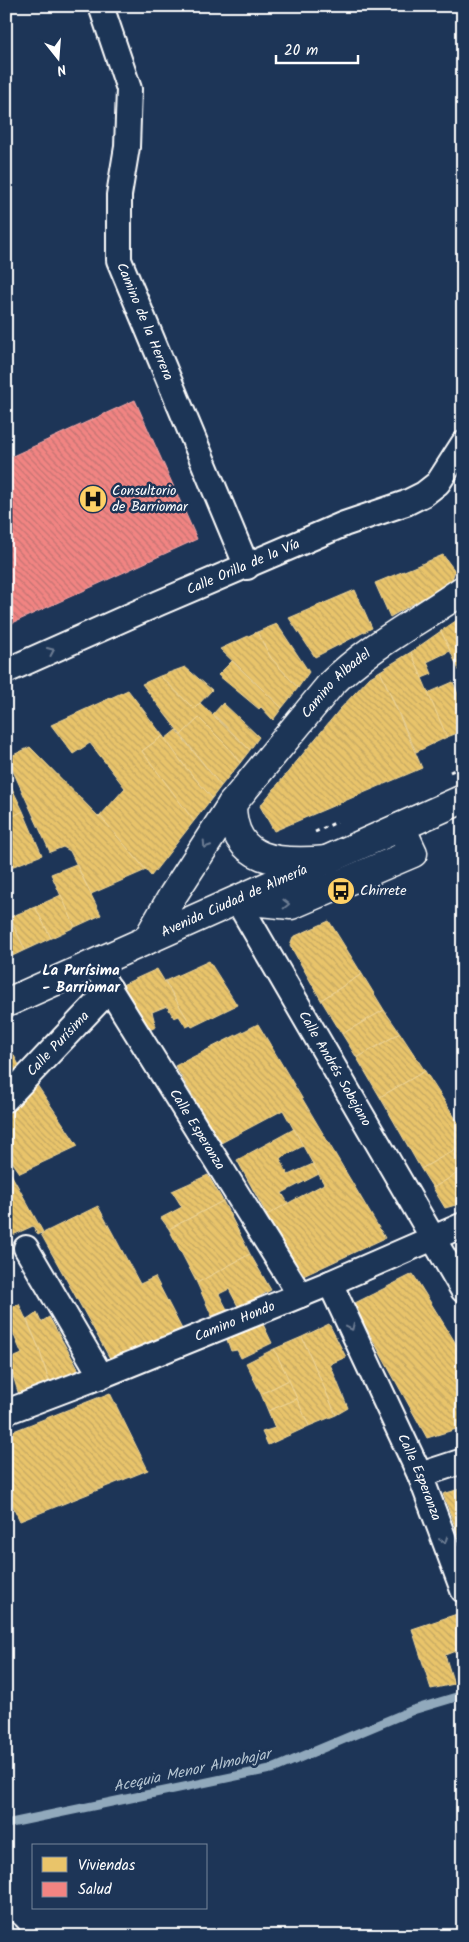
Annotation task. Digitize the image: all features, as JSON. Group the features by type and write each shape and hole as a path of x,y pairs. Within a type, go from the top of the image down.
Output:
{"main road":[{"name":"Camino Albadel","path":"147,940 232,804 313,705 347,668 463,590"},
{"name":"Avenida Ciudad de Almería","path":"6,1003 463,799"},
{"path":"232,804 234,827 237,835 247,848 262,856 280,860 297,862 328,860"},
{"path":"237,900 291,905 413,853 401,827"}],"street":[{"name":"Camino de la Herrera","path":"101,6 128,89 126,147 119,195 119,260 246,567"},
{"name":"Calle Orilla de la Vía","path":"6,671 344,524 406,503 424,494 438,483 463,444"},
{"name":"Calle Andrés Sobejano","path":"237,900 463,1290"},
{"name":"Calle Esperanza","path":"94,964 300,1295"},
{"name":"Calle Purísima","path":"6,1099 110,988"},
{"name":"Camino Hondo","path":"6,1412 101,1376 330,1283 463,1225"},
{"path":"26,1248 101,1376"},
{"name":"Calle Esperanza","path":"330,1283 420,1475 463,1590"},
{"path":"420,1475 463,1461"}],"building: Viviendas":[{"path":"443,555 455,571 451,582 390,617 375,583"},
{"path":"355,590 372,628 315,657 289,618"},
{"path":"463,616 463,679 441,631"},
{"path":"277,624 309,672 298,688 271,658 257,632"},
{"path":"441,631 450,651 427,662 432,674 422,678 411,652"},
{"path":"257,632 271,658 298,688 282,708 220,649"},
{"path":"411,652 447,737 416,752 380,671"},
{"path":"232,661 282,708 273,720 261,707 259,709 218,675"},
{"path":"185,667 212,690 194,709 160,676"},
{"path":"380,671 422,768 274,831 260,806 340,709 370,677"},
{"path":"160,676 194,709 200,703 250,750 240,763 228,747 199,718 181,735 142,684"},
{"path":"453,682 458,694 463,692 463,731 447,737 428,693"},
{"path":"128,690 163,736 142,751 194,821 151,876 100,816 125,788 90,743 73,754 51,725"},
{"path":"223,703 259,737 250,750 213,714"},
{"path":"199,718 228,747 240,763 221,786 181,735"},
{"path":"176,730 221,786 212,798 186,768 165,739"},
{"path":"163,736 186,768 212,798 194,821 142,751"},
{"path":"30,747 100,816 146,870 91,894 70,851 63,847 50,852 7,758"},
{"path":"6,776 23,811 9,819 6,812"},
{"path":"23,811 42,855 6,869 6,820"},
{"path":"76,864 101,915 75,927 51,874"},
{"path":"61,895 75,927 51,938 35,907"},
{"path":"35,907 51,938 25,950 10,917"},
{"path":"6,911 25,950 6,959"},
{"path":"329,921 362,974 321,1000 290,945 293,937"},
{"path":"209,961 237,1005 192,1027 165,981"},
{"path":"157,969 191,1025 186,1027 179,1016 174,1018 167,1006 152,1012 156,1027 145,1032 120,986"},
{"path":"362,974 384,1010 342,1034 321,1000"},
{"path":"384,1010 400,1033 357,1058 342,1034"},
{"path":"258,1024 385,1238 299,1278 264,1216 324,1184 283,1110 221,1143 175,1066"},
{"path":"400,1033 425,1071 380,1097 357,1058"},
{"path":"6,1040 21,1069 10,1083 6,1076"},
{"path":"425,1071 463,1130 463,1145 421,1169 380,1097"},
{"path":"35,1082 78,1146 20,1173 6,1153 6,1112"},
{"path":"294,1129 303,1146 280,1158 288,1175 313,1164 319,1174 282,1193 288,1203 267,1215 237,1160"},
{"path":"463,1145 463,1170 433,1188 421,1169"},
{"path":"463,1170 463,1203 445,1208 433,1188"},
{"path":"11,1174 43,1232 38,1235 33,1226 6,1238 6,1177"},
{"path":"208,1175 223,1201 169,1229 161,1218 182,1207 172,1191"},
{"path":"223,1201 250,1254 197,1283 169,1229"},
{"path":"98,1206 140,1284 155,1277 184,1333 112,1362 41,1234"},
{"path":"6,1244 12,1253 6,1256"},
{"path":"250,1254 271,1290 239,1308 229,1289 219,1294 229,1313 214,1321 197,1283"},
{"path":"413,1274 463,1355 463,1427 427,1438 353,1304"},
{"path":"19,1304 39,1348 50,1385 19,1395 8,1360 22,1354 6,1317 6,1311"},
{"path":"37,1313 41,1322 49,1317 81,1374 50,1385 39,1348 27,1320"},
{"path":"260,1318 272,1343 241,1358 237,1350 231,1351 225,1334"},
{"path":"329,1324 346,1357 330,1364 348,1408 336,1415 302,1337"},
{"path":"302,1337 336,1415 309,1426 274,1349"},
{"path":"274,1349 289,1380 261,1394 246,1363"},
{"path":"289,1380 297,1399 268,1411 261,1394"},
{"path":"110,1393 148,1470 20,1521 6,1492 6,1434"},
{"path":"297,1399 309,1426 268,1445 262,1432 275,1428 268,1411"},
{"path":"463,1488 463,1548 443,1494"},
{"path":"463,1612 463,1648 445,1655 454,1684 431,1689 412,1629"}],"building: Salud":[{"name":"Consultorio de Barriomar","path":"135,400 197,539 6,626 6,459"}],"waterway":[{"name":"Acequia Menor Almohajar","path":"6,1824 275,1768 413,1710 463,1695"}],"place":[{"name":"Consultorio de Barriomar","path":"93,499"},
{"name":"Chirrete","path":"341,891"}],"district":[{"name":"La Purísima - Barriomar","path":"81,980"}]}
